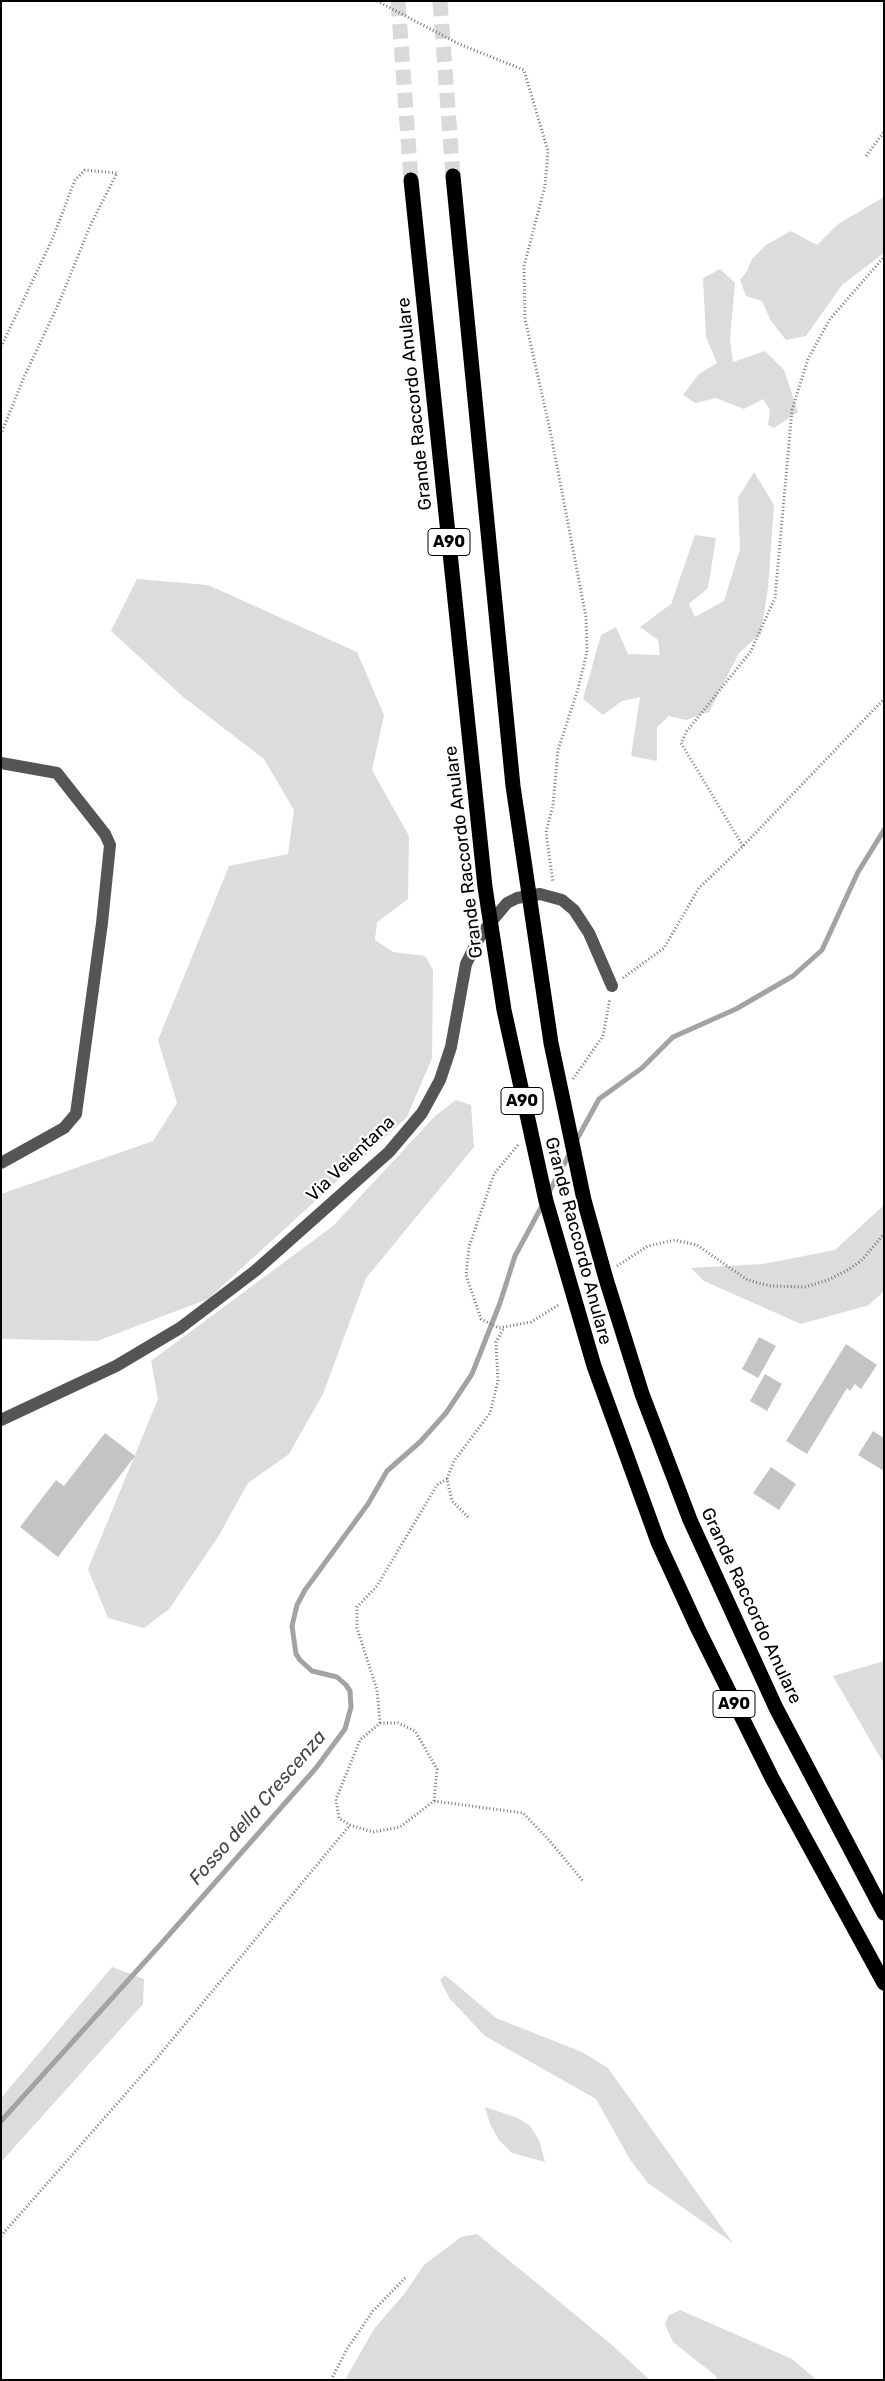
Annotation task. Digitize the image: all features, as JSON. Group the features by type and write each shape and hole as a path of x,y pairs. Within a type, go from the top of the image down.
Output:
{"highway":[{"name":"Grande Raccordo Anulare","path":"452,176 513,786 537,959 565,1118 596,1242 642,1394 690,1520 753,1661 884,1913"},
{"name":"Grande Raccordo Anulare","path":"411,180 473,782 497,969 519,1085 556,1242 609,1412 644,1508 698,1629 772,1778 884,1983"}],"street":[{"path":"1,763 57,773 105,834 110,845 102,923 76,1114 64,1128 1,1163"},
{"name":"Via Veientana","path":"1,1420 116,1366 180,1328 255,1270 389,1152 422,1113 440,1080 451,1047 464,971 481,934 507,903 531,895 555,897"},
{"path":"555,897 574,910 589,933 612,986"}],"path":[{"path":"377,1 459,44 524,70 548,151 545,186 524,266 525,319 550,430 586,617 587,652 578,689 558,750 553,805 546,832 555,897"},
{"path":"866,156 884,132"},
{"path":"1,347 52,240 75,180 85,170 117,173 91,224 58,305 24,377 1,434"},
{"path":"743,846 681,743 687,731 751,651 775,598 792,410 808,359 830,319 884,257"},
{"path":"612,986 664,948 700,888 743,846 884,699"},
{"path":"611,1270 648,1246 675,1240 697,1245 746,1279 771,1286 805,1287 828,1280 861,1261 884,1234"},
{"path":"481,1319 499,1328 532,1322 564,1301"},
{"path":"468,1517 452,1501 447,1479 454,1462 490,1413 498,1381 496,1342 504,1327"},
{"path":"380,1723 377,1690 357,1628 357,1607 377,1586 437,1485 447,1479"},
{"path":"434,1801 437,1769 415,1731 398,1723 380,1723 360,1740 346,1770 336,1799 339,1818 350,1825 373,1832 400,1827 434,1801 522,1813 548,1839 583,1880"},
{"path":"1,2236 157,2058 350,1825"},
{"path":"331,2380 347,2349 372,2311 406,2277"}],"shaded area":[{"path":"884,197 884,253 842,285 806,336 786,340 771,321 762,301 746,296 740,280 747,271 752,259 766,245 791,231 817,245 838,224"},
{"path":"720,269 735,283 730,339 733,362 765,351 784,370 798,412 774,428 768,425 770,410 763,399 744,409 716,398 695,403 683,395 699,374 717,363 706,337 703,278"},
{"path":"754,472 774,505 768,588 761,633 739,653 709,712 686,720 669,716 657,727 657,761 631,756 640,697 622,701 603,715 583,699 601,635 616,627 628,654 660,655 658,640 640,627 671,604 695,535 716,538 708,588 689,604 695,617 724,601 740,549 738,498"},
{"path":"137,579 208,585 357,652 384,715 372,770 409,836 408,899 377,922 375,940 393,952 425,956 433,970 432,1058 407,1117 208,1299 97,1341 1,1339 1,1194 153,1141 177,1103 158,1040 229,866 288,854 294,810 264,759 182,696 111,631"},
{"path":"456,1100 471,1105 474,1147 366,1278 323,1394 289,1454 248,1483 218,1537 169,1609 144,1628 108,1618 88,1569 158,1399 151,1361 333,1226 435,1116"},
{"path":"884,1205 884,1291 869,1305 801,1324 704,1281 691,1268 763,1264 835,1250"},
{"path":"884,1661 884,1764 833,1676"},
{"path":"112,1967 144,1979 143,2004 1,2162 1,2098"},
{"path":"445,1975 496,2018 582,2052 608,2068 733,2243 648,2183 631,2161 596,2099 485,2036 450,1999 440,1980"},
{"path":"485,2107 518,2118 530,2126 539,2140 545,2162 512,2153 499,2140 490,2124"},
{"path":"477,2234 612,2345 650,2380 345,2380 374,2329 405,2293 424,2265 461,2237"},
{"path":"680,2310 792,2359 817,2380 717,2380 716,2376 673,2342 665,2325 668,2316"}],"building":[{"path":"759,1337 776,1346 758,1378 742,1369"},
{"path":"846,1344 877,1365 861,1389 855,1384 850,1391 847,1388 807,1454 786,1441"},
{"path":"765,1374 782,1384 767,1411 750,1401"},
{"path":"873,1431 884,1438 884,1471 858,1455"},
{"path":"105,1433 135,1456 58,1557 20,1527 56,1480 64,1486"},
{"path":"771,1467 796,1484 779,1510 753,1493"}],"waterway":[{"name":"Fosso della Crescenza","path":"576,1141 599,1099 642,1068 673,1037 736,1009 793,976 822,950 858,872 884,830"},
{"name":"Fosso della Crescenza","path":"548,1194 570,1153"},
{"name":"Fosso della Crescenza","path":"1,2121 316,1768 345,1729 351,1707 350,1691 337,1677 312,1671 296,1654 292,1626 297,1605 305,1590 368,1504 387,1471 420,1442 446,1413 472,1374 500,1303 515,1256 543,1204"}],"tunnel":[{"path":"398,1 411,180"},
{"path":"440,1 453,176"}]}
